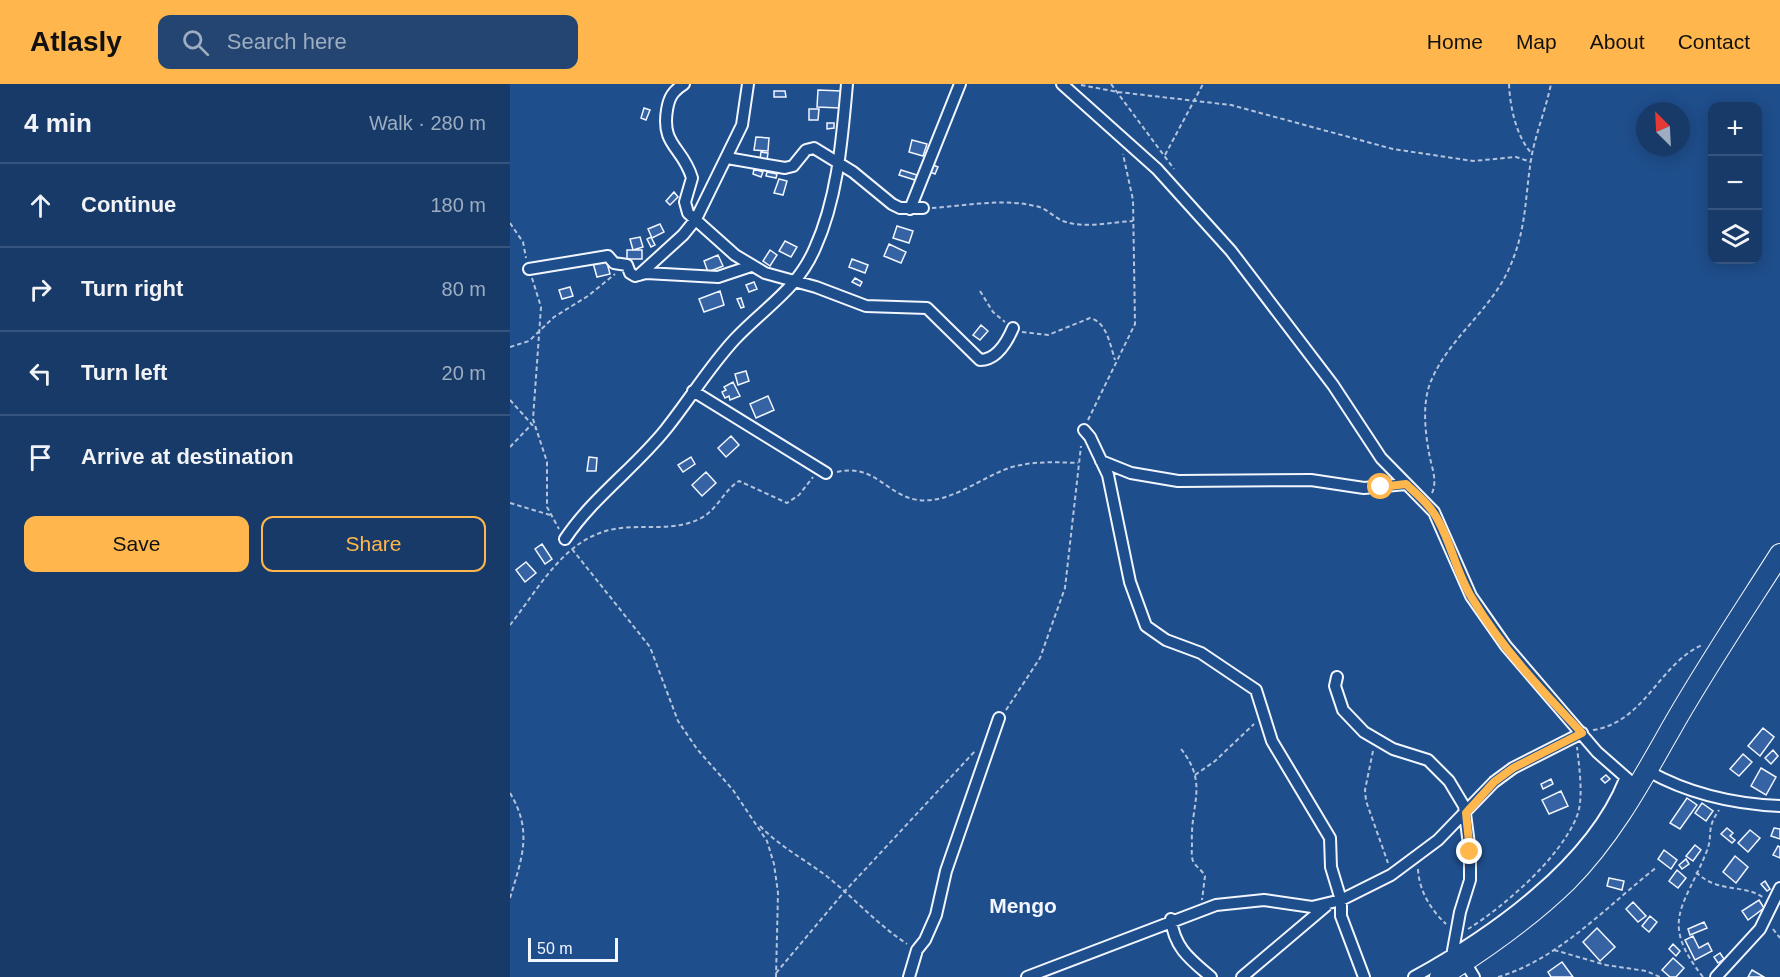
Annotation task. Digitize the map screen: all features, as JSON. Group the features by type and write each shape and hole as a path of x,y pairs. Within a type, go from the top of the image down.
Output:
{"highway":[{"path":"1440,977 1464,965 1518,923 1568,879 1610,828 1637,779 1779,556"}],"street":[{"path":"684,84 673,91 664,126 667,136 691,172 692,182 686,208 751,266 765,273 796,281 866,306 927,308 980,360 987,360 995,355 1013,328"},
{"path":"639,275 696,219 727,158 746,113 748,84"},
{"path":"568,544 589,508 666,429 728,346 796,281 821,234 843,142 847,84"},
{"path":"910,209 960,84"},
{"path":"1062,84 1157,170 1231,251 1333,385 1381,458 1426,503 1439,521 1461,576 1485,617 1579,734 1637,779 1726,800 1780,806"},
{"path":"727,158 785,168 793,166 806,150 814,148 863,180 879,196 900,208 923,208"},
{"path":"529,269 608,256 614,263 625,264 632,275 718,277 751,266"},
{"path":"693,391 822,472"},
{"path":"1084,430 1090,437 1101,461 1116,502 1130,582 1146,626 1166,640 1193,648 1250,683 1256,690 1272,741 1330,838 1331,867 1341,900 1341,916 1364,977"},
{"path":"1101,461 1131,472 1178,481 1311,480 1364,488 1406,484"},
{"path":"1337,677 1335,686 1342,710 1374,739 1393,749 1428,760 1439,768 1458,796 1466,813 1470,880 1460,912 1458,933 1464,965 1414,977"},
{"path":"909,977 917,950 925,940 936,915 946,871 999,718"},
{"path":"1027,977 1048,973 1204,908 1264,900 1312,907 1326,906 1341,900 1391,875 1417,856 1466,813 1494,782 1513,768 1579,734"},
{"path":"1716,977 1750,943 1780,888"},
{"path":"1242,977 1326,906"},
{"path":"1172,920 1173,933 1179,946 1211,977"}],"path":[{"path":"1079,84 1118,92 1231,105 1394,149 1463,160 1516,157 1531,162"},
{"path":"1112,84 1176,173"},
{"path":"1164,155 1203,84"},
{"path":"1509,84 1515,120 1522,139 1532,154"},
{"path":"1426,503 1434,488 1427,433 1428,388 1445,358 1506,275 1525,225 1532,154 1541,112 1551,84"},
{"path":"999,718 1034,669 1065,588 1078,463 1084,430 1115,361 1135,324 1130,183 1117,134"},
{"path":"923,208 998,203 1034,205 1051,211 1060,220 1071,224 1133,220"},
{"path":"510,223 523,242 529,269 540,298 540,331 533,408 536,430 547,462 546,497 550,515 568,544 646,640 656,658 665,693 678,721 767,841 776,878 776,975"},
{"path":"510,347 529,341 554,317 600,287 625,264"},
{"path":"980,291 993,312 1013,328 1025,333 1047,335 1090,318 1096,320 1102,326 1115,361"},
{"path":"510,400 536,430"},
{"path":"510,447 531,425"},
{"path":"510,625 568,544 604,531 671,526 701,519 739,482 787,503 799,495 822,472 849,471 867,473 908,497 934,500 1008,468 1044,462 1078,463"},
{"path":"510,503 550,515"},
{"path":"1417,856 1418,878 1429,905 1458,933 1477,923 1533,878 1561,846 1579,808 1579,734 1606,727 1622,719 1654,691 1682,656 1728,636"},
{"path":"1195,775 1233,746 1264,713"},
{"path":"1374,739 1365,790 1366,801 1391,875"},
{"path":"776,975 844,891 923,810 981,744"},
{"path":"1181,749 1191,760 1195,775 1198,796 1192,817 1192,854 1195,864 1204,876 1202,894 1204,908"},
{"path":"510,793 523,819 525,831 510,898"},
{"path":"1703,977 1680,936 1681,906 1708,846 1710,823 1726,800"},
{"path":"755,822 776,841 844,891 864,912 917,950"},
{"path":"1498,977 1531,965 1554,950 1657,867"},
{"path":"1696,872 1710,883 1755,893 1772,904"},
{"path":"1554,950 1606,965 1646,971 1660,977"}],"building":[{"path":"818,90 841,91 840,108 817,107"},
{"path":"774,91 785,91 786,97 774,97"},
{"path":"644,108 650,110 646,120 641,118"},
{"path":"809,109 819,109 818,120 809,120"},
{"path":"827,123 834,123 834,128 827,129"},
{"path":"756,137 769,138 768,151 754,150"},
{"path":"912,140 927,144 923,156 909,152"},
{"path":"761,152 768,153 767,160 760,159"},
{"path":"933,165 938,167 935,174 930,172"},
{"path":"754,169 763,172 761,177 753,174"},
{"path":"901,170 917,175 915,180 899,175"},
{"path":"767,172 777,174 776,178 766,176"},
{"path":"779,179 787,181 783,195 774,193"},
{"path":"674,192 678,197 670,205 666,201"},
{"path":"660,224 664,232 652,238 648,229"},
{"path":"897,226 913,231 909,243 893,238"},
{"path":"640,237 643,247 633,250 630,239"},
{"path":"651,237 655,245 651,247 647,239"},
{"path":"785,241 797,247 791,257 779,251"},
{"path":"889,244 906,252 901,263 884,256"},
{"path":"627,250 642,250 642,259 627,259"},
{"path":"770,250 777,255 770,266 763,261"},
{"path":"718,255 723,266 708,272 704,261"},
{"path":"606,259 610,274 597,277 593,263"},
{"path":"852,259 868,265 865,273 849,267"},
{"path":"855,278 862,282 860,286 852,282"},
{"path":"754,282 757,289 749,292 746,285"},
{"path":"570,287 573,296 562,299 559,290"},
{"path":"720,291 724,305 704,312 699,299"},
{"path":"741,298 744,307 741,308 737,299"},
{"path":"981,325 988,331 980,340 973,335"},
{"path":"746,371 749,381 738,385 735,374"},
{"path":"733,382 740,396 730,400 729,396 725,398 722,392 726,390 724,387"},
{"path":"768,396 774,410 756,418 750,404"},
{"path":"731,436 739,445 726,457 718,448"},
{"path":"589,457 597,458 596,471 587,471"},
{"path":"691,457 695,464 683,472 678,465"},
{"path":"706,472 716,483 702,496 692,485"},
{"path":"542,544 552,559 545,564 535,549"},
{"path":"526,562 536,573 525,582 516,570"},
{"path":"1763,728 1774,737 1760,756 1748,746"},
{"path":"1773,750 1778,756 1771,764 1765,758"},
{"path":"1743,754 1752,762 1739,776 1730,769"},
{"path":"1761,768 1776,777 1766,795 1751,786"},
{"path":"1606,775 1610,779 1605,783 1601,779"},
{"path":"1551,779 1553,784 1543,789 1541,784"},
{"path":"1561,791 1568,806 1549,814 1542,800"},
{"path":"1687,798 1697,805 1680,829 1670,823"},
{"path":"1702,803 1713,811 1706,821 1695,813"},
{"path":"1727,828 1733,833 1730,836 1735,840 1732,843 1721,834"},
{"path":"1774,828 1780,829 1780,839 1771,836"},
{"path":"1750,830 1760,838 1748,852 1738,843"},
{"path":"1695,845 1701,850 1693,861 1686,856"},
{"path":"1778,846 1780,847 1780,858 1773,855"},
{"path":"1664,850 1677,860 1671,869 1658,859"},
{"path":"1735,856 1748,867 1736,883 1723,872"},
{"path":"1686,859 1689,864 1682,869 1679,865"},
{"path":"1677,870 1686,878 1678,888 1669,881"},
{"path":"1609,878 1624,881 1622,890 1607,886"},
{"path":"1765,881 1770,889 1767,891 1761,884"},
{"path":"1759,900 1764,908 1748,920 1742,911"},
{"path":"1633,902 1646,916 1638,922 1626,909"},
{"path":"1650,916 1657,922 1649,932 1642,926"},
{"path":"1704,922 1707,928 1690,935 1688,929"},
{"path":"1597,928 1615,947 1600,961 1583,942"},
{"path":"1693,936 1699,948 1708,943 1712,951 1695,960 1685,940"},
{"path":"1673,944 1680,951 1676,956 1669,949"},
{"path":"1720,953 1724,959 1718,963 1714,957"},
{"path":"1673,958 1684,968 1676,977 1670,977 1662,970"},
{"path":"1562,962 1573,977 1551,977 1548,972"},
{"path":"1752,970 1764,977 1748,977"}],"district":[{"name":"Mengo","path":"1023,905"}],"route":[{"path":"1381,487 1406,484 1434,512 1461,576 1485,617 1543,692 1582,733 1539,753 1494,782 1466,813 1470,852"}]}
